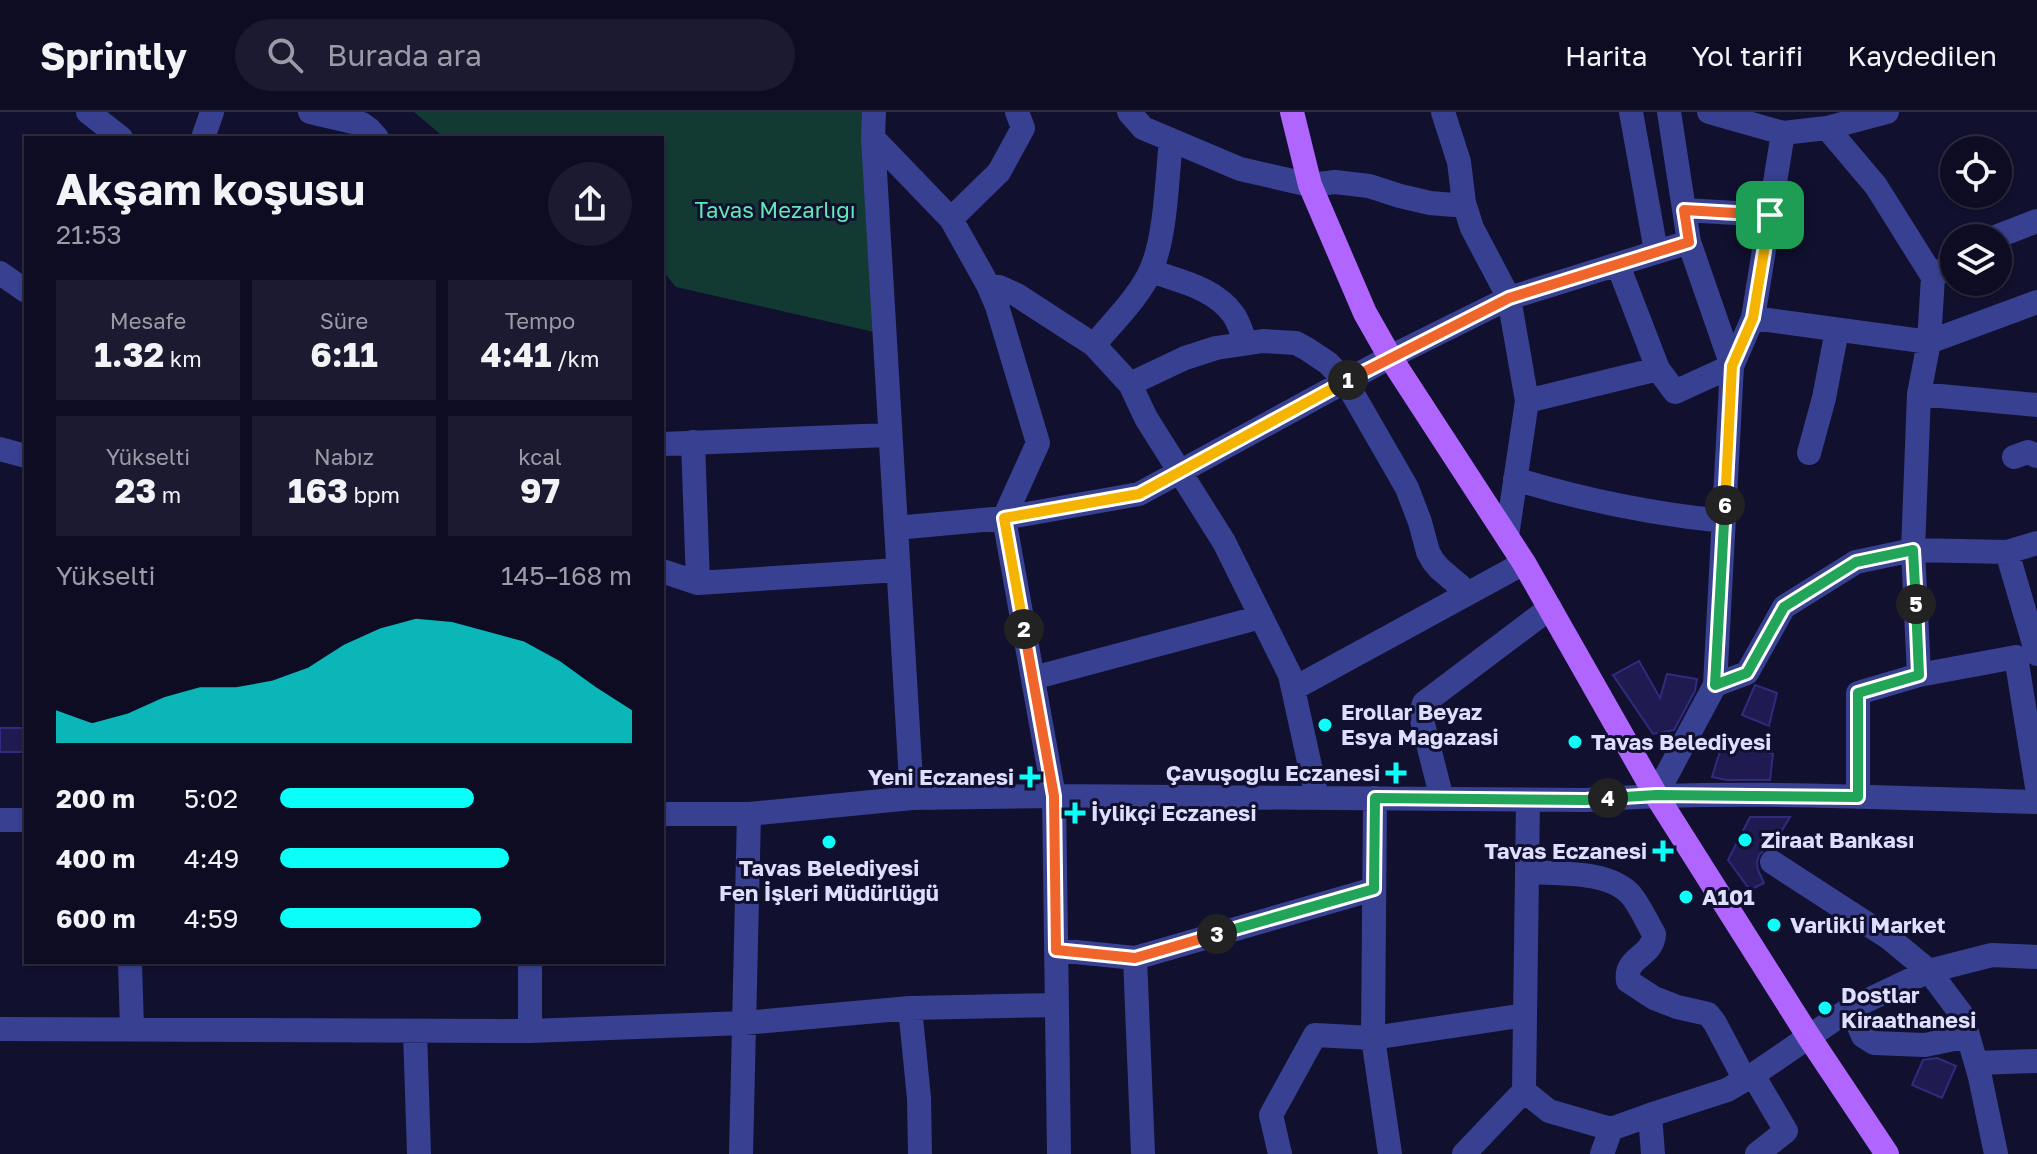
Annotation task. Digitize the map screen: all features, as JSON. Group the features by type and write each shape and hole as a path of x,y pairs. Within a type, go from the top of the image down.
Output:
{"main road":[{"path":"1292,112 1310,185 1365,313 1390,357 1524,563 1656,795 1887,1154"}],"street":[{"path":"88,112 118,136"},
{"path":"204,136 212,112"},
{"path":"310,112 362,124 375,136"},
{"path":"874,112 888,435 912,798"},
{"path":"951,219 999,172 1023,128 1017,112"},
{"path":"1443,112 1459,162 1464,203 1472,228 1509,298 1527,401 1507,536"},
{"path":"1631,112 1656,251"},
{"path":"1669,112 1689,242 1732,366"},
{"path":"1709,112 1760,119 1783,133 1827,128 1887,112"},
{"path":"1140,117 1171,140 1240,169 1310,185 1352,183 1430,203 1464,203"},
{"path":"1827,128 1876,186 1933,277 1929,342 1919,394 1913,550 1919,675"},
{"path":"1656,795 1715,685 1732,366 1753,318 1783,133"},
{"path":"873,138 951,219 988,285 1038,443 1004,518 1054,796 1059,1154"},
{"path":"1094,345 1151,271 1159,247 1171,140"},
{"path":"1684,210 1770,215"},
{"path":"2012,231 2037,221"},
{"path":"896,528 1004,518 1139,494 1390,357 1509,298 1689,242"},
{"path":"1618,265 1658,369 1675,392 1732,366"},
{"path":"1151,271 1216,297 1234,315 1246,343"},
{"path":"1933,277 1940,272"},
{"path":"0,273 24,290"},
{"path":"988,285 1017,295 1094,345 1130,384 1146,418 1224,542 1290,675 1317,798"},
{"path":"1753,318 1929,342 2037,302"},
{"path":"1809,453 1824,398 1837,330"},
{"path":"1130,384 1185,358 1246,343 1296,343 1318,355 1346,382 1407,488 1433,561 1460,586 1465,595"},
{"path":"1527,401 1658,369"},
{"path":"1919,394 2037,405"},
{"path":"664,444 888,435"},
{"path":"693,442 698,583"},
{"path":"0,449 24,455"},
{"path":"1515,479 1622,507 1724,521"},
{"path":"1715,685 1747,673 1784,607 1856,562 1913,550 2007,552 2037,543"},
{"path":"2007,552 2030,655 2037,787"},
{"path":"1293,689 1524,563"},
{"path":"664,572 698,583 898,570"},
{"path":"1442,799 1422,720 1424,703 1550,608"},
{"path":"1033,678 1261,617"},
{"path":"1858,797 1858,693 1919,675 2030,655"},
{"path":"664,814 749,814 912,798 1054,796 1586,800 1656,795 2037,802"},
{"path":"1375,798 1373,1038 1390,1154"},
{"path":"1464,1154 1524,1091 1528,800"},
{"path":"741,1154 749,814"},
{"path":"0,820 24,820"},
{"path":"1772,862 1889,938 1929,971 1962,1015 1996,1154"},
{"path":"1527,872 1604,879 1625,890 1636,902 1654,938 1652,946 1629,967 1628,981 1654,998 1711,1016 1786,1131 1757,1154"},
{"path":"1056,950 1135,958 1374,889"},
{"path":"1524,1091 1549,1111 1611,1129 1727,1090 1851,1008 1929,971 1992,955 2037,957"},
{"path":"1135,958 1143,1154"},
{"path":"130,964 132,1029"},
{"path":"530,964 530,1031"},
{"path":"0,1029 530,1031 744,1023 910,1008 1057,1005"},
{"path":"910,1008 919,1098 920,1154"},
{"path":"1851,1008 1863,1036 1874,1043 1925,1045 1968,1036"},
{"path":"1280,1154 1271,1115 1315,1035 1373,1038 1525,1015"},
{"path":"415,1032 419,1154"},
{"path":"1976,1063 2037,1061"},
{"path":"1650,1115 1653,1154"},
{"path":"1602,1154 1611,1129"}],"green space":[{"name":"Tavas Mezarlığı","path":"414,112 873,112 874,332 676,287 664,272 664,136 443,136"}],"building":[{"path":"1639,661 1660,698 1667,674 1697,679 1695,691 1674,730 1653,734 1613,675"},
{"path":"1755,685 1777,693 1769,726 1742,715"},
{"path":"0,728 24,728 24,752 0,752"},
{"path":"1725,735 1773,754 1770,780 1712,777"},
{"path":"1750,817 1790,817 1772,847 1759,855 1758,870 1764,883 1750,890 1728,860"},
{"path":"1937,1058 1956,1066 1942,1098 1912,1085 1923,1060"}],"place":[{"name":"Erollar Beyaz Esya Magazasi","path":"1325,725"},
{"name":"Tavas Belediyesi","path":"1575,742"},
{"name":"Çavuşoğlu Eczanesi","path":"1396,773"},
{"name":"Yeni Eczanesi","path":"1030,777"},
{"name":"İylikçi Eczanesi","path":"1075,813"},
{"name":"Ziraat Bankası","path":"1745,840"},
{"name":"Tavas Belediyesi Fen İşleri Müdürlüğü","path":"829,842"},
{"name":"Tavas Eczanesi","path":"1663,851"},
{"name":"A101","path":"1686,897"},
{"name":"Varlikli Market","path":"1774,925"},
{"name":"Dostlar Kiraathanesi","path":"1825,1008"}],"route":[{"path":"1684,210 1770,215 1753,318 1732,366 1715,685 1747,673 1784,607 1856,562 1913,550 1919,675 1858,693 1858,797 1656,795 1586,800 1375,798 1374,889 1135,958 1056,950 1054,796 1004,518 1139,494 1390,357 1509,298 1689,242 1684,210"}]}
